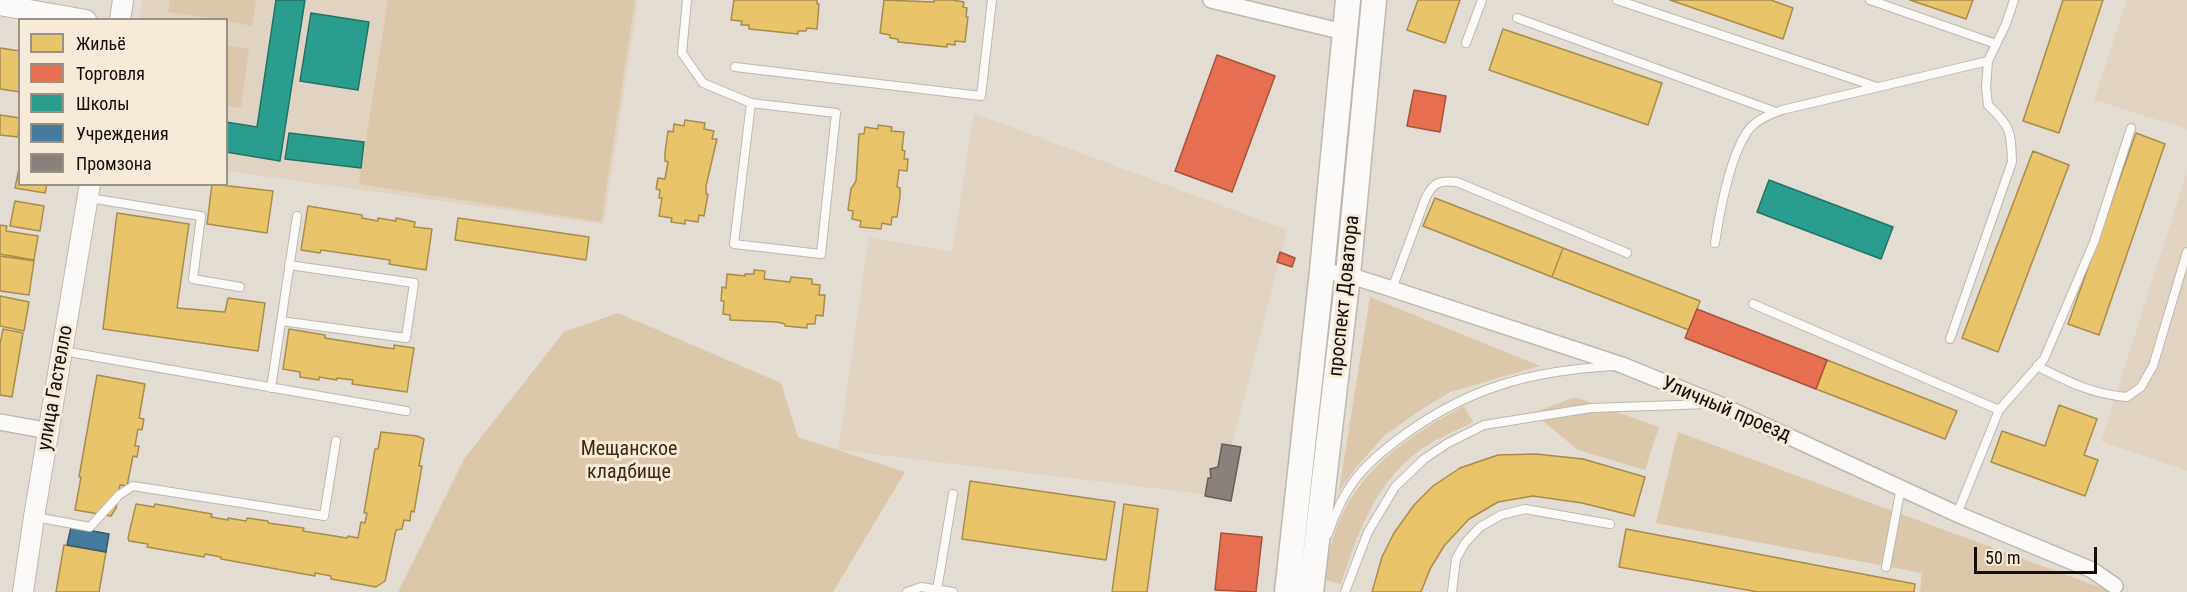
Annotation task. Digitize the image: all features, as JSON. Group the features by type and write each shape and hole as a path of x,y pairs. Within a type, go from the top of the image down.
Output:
{"main road":[{"name":"проспект Доватора","path":"1287,592 1322,271 1348,0"},
{"name":"проспект Доватора","path":"1312,585 1348,275 1374,0"}],"street":[{"path":"120,18 123,0"},
{"path":"1211,0 1344,32"},
{"path":"0,5 75,18"},
{"name":"улица Гастелло","path":"23,592 89,191"},
{"name":"Уличный проезд","path":"1322,271 1348,275 1622,365 1716,404 1957,514 2092,570 2117,589"},
{"path":"0,422 49,431"}],"lane":[{"path":"687,0 682,53 703,83 751,103 836,113 821,254 734,244 751,103"},
{"path":"735,67 981,96 992,0"},
{"path":"1466,43 1482,0"},
{"path":"1617,0 1879,87"},
{"path":"1870,0 1996,44"},
{"path":"1950,339 2012,162 2011,135 2004,120 1988,105 1986,87 1988,61 2014,0"},
{"path":"1517,18 1776,112"},
{"path":"1715,243 1721,202 1741,146 1748,131 1766,116 1988,61"},
{"path":"1957,514 1999,410 2044,359 2094,242 2131,128"},
{"path":"1392,289 1426,196 1433,185 1442,180 1457,182 1627,253"},
{"path":"89,191 201,216 193,279 240,287"},
{"path":"271,388 297,216"},
{"path":"2037,366 2072,384 2104,395 2127,397 2141,387 2153,366 2187,252"},
{"path":"281,321 406,338 414,283 289,265"},
{"path":"1753,304 1999,410"},
{"path":"63,351 406,411"},
{"path":"1312,585 1335,515 1353,482 1389,446 1437,412 1463,398 1530,376 1569,368 1622,365"},
{"path":"1346,592 1368,532 1395,487 1424,459 1448,443 1484,426 1591,408 1716,404"},
{"path":"34,516 90,527 119,495 133,486 324,516 336,441"},
{"path":"1886,567 1901,487"},
{"path":"938,590 953,494"},
{"path":"1452,592 1456,559 1465,543 1480,527 1501,515 1525,509 1610,524"},
{"path":"907,592 921,587 953,592"}],"shaded area":[{"path":"142,0 638,0 604,224 228,171 228,18 139,18"},
{"path":"2127,0 2187,0 2187,129 2094,100"},
{"path":"974,113 1287,230 1219,496 838,450 869,237 952,252"},
{"path":"2187,172 2187,471 2101,441"}],"green space":[{"path":"170,0 256,0 252,26 228,21 228,18 168,12"},
{"path":"388,0 635,0 601,222 359,184"},
{"path":"228,46 249,49 241,108 228,106"},
{"path":"1370,297 1540,366 1450,392 1416,413 1384,436 1339,491"},
{"name":"Мещанское кладбище","path":"618,313 781,383 798,437 905,472 833,592 398,592 464,459 564,332"},
{"path":"1575,397 1659,427 1645,470 1578,450 1533,413"},
{"path":"1464,406 1473,422 1436,440 1416,453 1389,480 1369,512 1341,584 1322,579 1332,540 1343,512 1355,492 1386,458 1404,443"},
{"path":"1678,432 2113,592 1920,592 1922,573 1656,523"}],"building: Жильё":[{"path":"734,0 817,0 819,4 817,29 807,28 806,31 798,31 798,34 749,29 749,25 741,25 742,21 731,20"},
{"path":"884,0 964,2 963,7 967,8 966,17 968,17 965,42 955,41 955,45 947,44 947,47 898,42 898,39 890,38 890,35 880,33"},
{"path":"1418,0 1460,0 1445,43 1407,30"},
{"path":"1670,0 1771,0 1793,8 1783,39"},
{"path":"1910,0 1973,0 1966,19"},
{"path":"2063,0 2103,0 2059,133 2023,121"},
{"path":"1503,29 1662,83 1648,125 1489,70"},
{"path":"0,48 18,51 18,92 0,89"},
{"path":"0,115 18,118 18,137 0,135"},
{"path":"685,120 705,123 704,129 714,131 712,139 717,139 706,186 706,194 708,194 704,216 699,215 698,222 685,220 685,224 671,222 672,218 659,216 662,198 659,198 660,190 656,189 658,178 665,179 668,162 665,161 665,153 668,131 673,132 674,124 684,126"},
{"path":"878,125 892,127 891,131 904,132 902,150 905,151 904,159 908,159 907,171 899,170 897,187 900,188 900,196 897,217 892,217 891,225 882,223 881,229 860,227 861,221 852,219 853,211 848,210 851,189 856,181 859,134 864,134 865,127 878,129"},
{"path":"2136,133 2165,144 2099,335 2068,324"},
{"path":"2033,151 2069,165 1998,352 1962,338"},
{"path":"18,174 18,186 47,186 45,193 15,188"},
{"path":"212,186 273,191 267,233 207,224"},
{"path":"1435,198 1563,248 1552,277 1423,226"},
{"path":"15,201 44,206 40,231 10,226"},
{"path":"308,206 362,215 362,218 378,221 378,218 396,221 396,218 415,222 414,227 432,229 426,270 389,264 390,260 321,250 320,253 301,250"},
{"path":"117,213 189,224 177,308 225,312 228,298 265,303 258,351 103,329"},
{"path":"458,218 589,237 586,260 455,240"},
{"path":"0,225 7,226 6,231 38,236 34,260 0,254"},
{"path":"1563,248 1700,301 1689,330 1552,277"},
{"path":"0,256 34,261 29,295 0,291"},
{"path":"754,270 765,271 764,279 790,282 791,277 812,279 812,284 820,285 819,295 825,295 823,316 816,315 815,324 807,324 807,328 785,326 777,322 730,320 730,315 723,314 724,301 721,301 722,287 726,288 727,274 745,276 745,274 754,274"},
{"path":"0,296 29,302 24,331 0,326"},
{"path":"3,329 23,333 12,397 0,395 0,344"},
{"path":"289,329 325,335 325,338 394,349 394,345 414,348 407,392 352,384 353,380 319,377 319,380 300,377 300,372 283,369"},
{"path":"1827,360 1957,411 1945,439 1816,389"},
{"path":"97,375 145,384 139,418 144,419 142,430 138,429 135,446 139,446 137,457 133,456 127,486 120,485 116,508 111,516 75,510"},
{"path":"2059,405 2097,419 2084,455 2098,460 2085,496 1991,462 2002,431 2045,446"},
{"path":"381,432 417,436 424,439 414,512 411,511 410,521 404,520 402,529 396,530 385,581 376,587 331,579 331,576 315,573 315,576 205,554 204,557 147,547 148,544 129,541 136,504 154,507 155,504 212,514 211,517 228,520 228,518 246,521 247,518 268,521 268,523 304,528 303,531 358,538 361,522 365,523 367,513 364,513 375,449 378,449"},
{"path":"1536,454 1583,459 1645,477 1634,516 1582,503 1533,496 1498,502 1469,519 1444,546 1430,569 1421,592 1372,592 1382,557 1394,533 1414,505 1433,486 1460,468 1498,455"},
{"path":"970,481 1115,502 1106,560 962,539"},
{"path":"1124,504 1158,509 1147,592 1112,592"},
{"path":"1626,529 1915,584 1914,592 1758,592 1619,567"},
{"path":"64,545 106,552 99,592 56,592"}],"building: Торговля":[{"path":"1217,55 1275,76 1232,192 1175,171"},
{"path":"1414,90 1446,96 1440,132 1407,126"},
{"path":"1280,252 1295,258 1292,267 1277,262"},
{"path":"1697,309 1827,360 1816,389 1685,338"},
{"path":"1221,533 1262,537 1256,592 1215,590"}],"building: Школы":[{"path":"276,0 305,0 280,161 228,152 228,122 257,127"},
{"path":"311,13 369,22 358,90 300,81"},
{"path":"289,133 364,142 361,168 285,159"},
{"path":"1769,180 1893,227 1881,259 1757,212"}],"building: Учреждения":[{"path":"71,527 109,534 106,552 67,545"}],"building: Промзона":[{"path":"1222,444 1241,447 1231,501 1205,496 1208,478 1211,478 1210,469 1218,467"}]}
